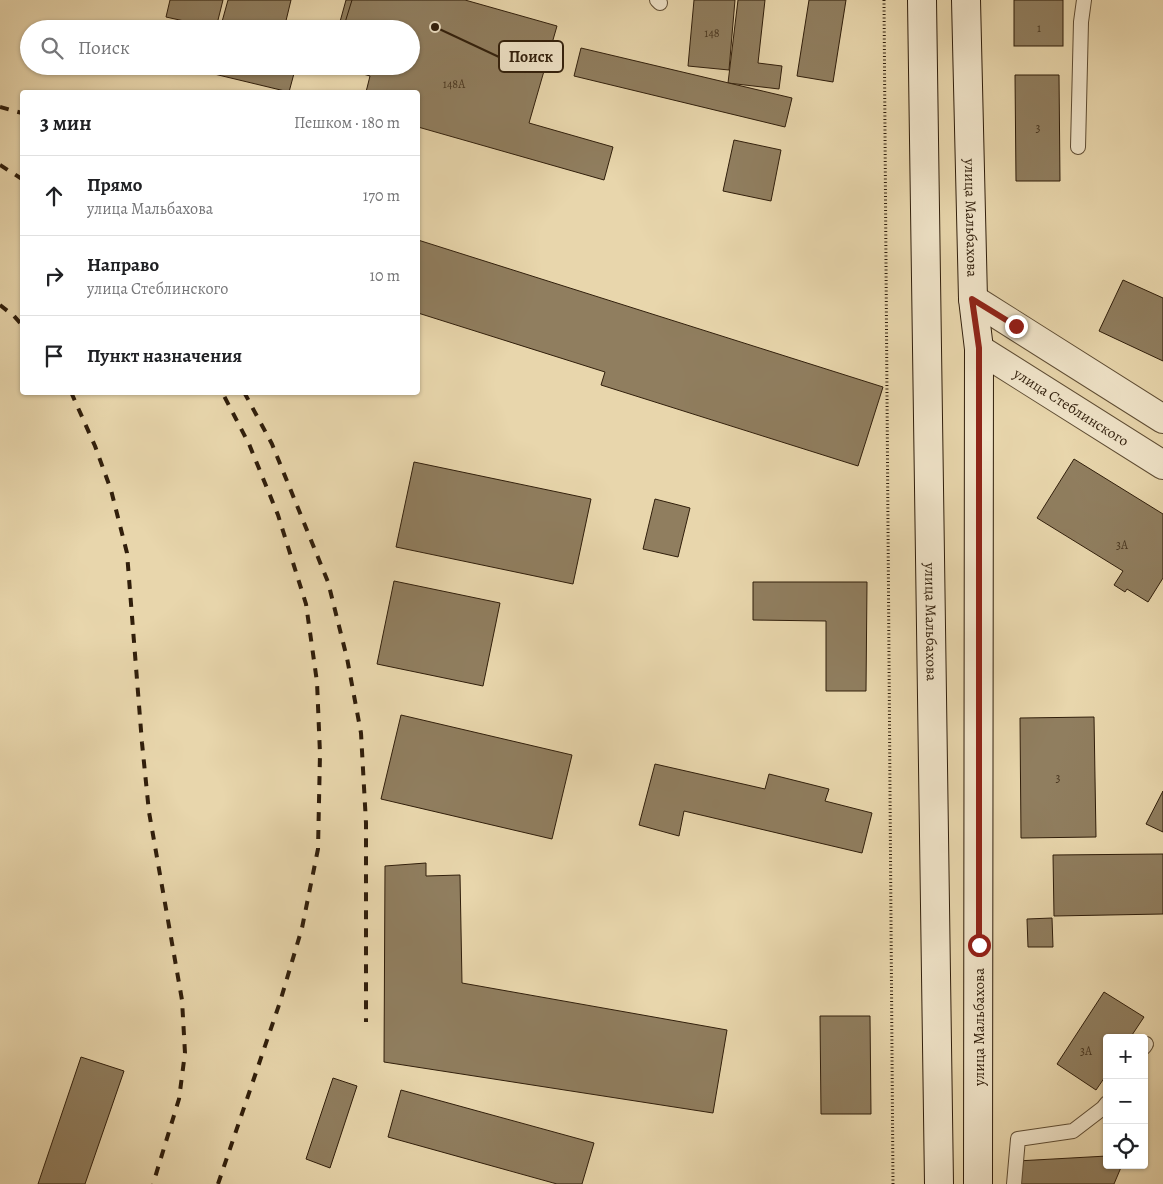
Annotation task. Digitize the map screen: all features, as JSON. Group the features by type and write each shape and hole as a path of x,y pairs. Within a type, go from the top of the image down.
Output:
{"main road":[{"name":"улица Мальбахова","path":"922,0 939,1184"},
{"name":"улица Мальбахова","path":"966,0 972,299 979,348 978,1184"},
{"path":"972,299 1163,419"},
{"name":"улица Стеблинского","path":"979,348 1163,465"}],"lane":[{"path":"1078,147 1081,22 1084,0"},
{"path":"1014,1184 1018,1139 1073,1131 1103,1108"}],"path":[{"path":"884,0 893,1184"}],"building":[{"path":"170,0 223,0 218,20 180,20 166,17"},
{"path":"228,0 291,0 286,20 222,20"},
{"path":"346,0 393,0 387,20 340,20"},
{"path":"352,0 465,0 557,26 529,123 613,147 604,180 420,128 420,90 366,90 370,76 367,75 420,75 420,20 346,20"},
{"path":"694,0 735,0 729,70 688,66"},
{"path":"738,0 765,0 758,63 782,66 779,89 728,83"},
{"path":"809,0 846,0 833,82 797,76"},
{"path":"1014,0 1063,0 1063,46 1014,46"},
{"path":"581,48 792,98 785,127 574,76"},
{"path":"218,75 294,75 290,90 281,90"},
{"path":"1015,75 1059,75 1060,181 1016,181"},
{"path":"734,140 781,150 771,201 723,191"},
{"path":"420,241 883,387 858,466 601,385 605,372 420,314"},
{"path":"1123,280 1163,298 1163,361 1099,331"},
{"path":"1074,459 1163,514 1163,578 1148,602 1127,589 1125,592 1114,585 1123,571 1037,518"},
{"path":"414,462 591,499 573,584 396,547"},
{"path":"655,499 690,508 678,557 643,549"},
{"path":"394,581 500,603 483,686 377,664"},
{"path":"753,582 867,582 866,691 826,691 826,621 753,620"},
{"path":"401,715 572,755 552,839 381,799"},
{"path":"1094,717 1096,837 1021,838 1020,718"},
{"path":"655,764 765,789 769,774 829,789 825,801 872,813 862,853 684,811 679,836 639,825"},
{"path":"1163,791 1163,832 1146,824"},
{"path":"1163,854 1163,914 1054,916 1053,855"},
{"path":"426,863 426,876 460,875 462,983 727,1030 713,1113 384,1062 385,866"},
{"path":"1052,918 1053,947 1028,947 1027,919"},
{"path":"1104,992 1144,1017 1133,1034 1103,1034 1103,1080 1096,1090 1057,1064"},
{"path":"820,1016 870,1016 871,1114 821,1114"},
{"path":"81,1057 124,1071 85,1184 38,1184"},
{"path":"333,1078 357,1086 330,1168 306,1159"},
{"path":"401,1090 594,1143 582,1184 557,1184 388,1137"},
{"path":"1103,1156 1103,1169 1120,1169 1114,1184 1018,1184 1017,1161"}],"railway":[{"path":"0,107 20,112"},
{"path":"0,165 20,178"},
{"path":"0,305 20,323"},
{"path":"72,395 95,446 111,490 127,553 149,812 182,1000 185,1053 179,1099 153,1184"},
{"path":"218,1184 280,1002 302,928 318,849 320,754 317,682 306,604 278,515 249,444 224,395"},
{"path":"246,395 272,444 328,582 347,658 361,733 366,823 366,1022"}],"place":[{"name":"Поиск","path":"435,27"}],"route":[{"path":"979,945 979,348 972,299 1016,326"}]}
